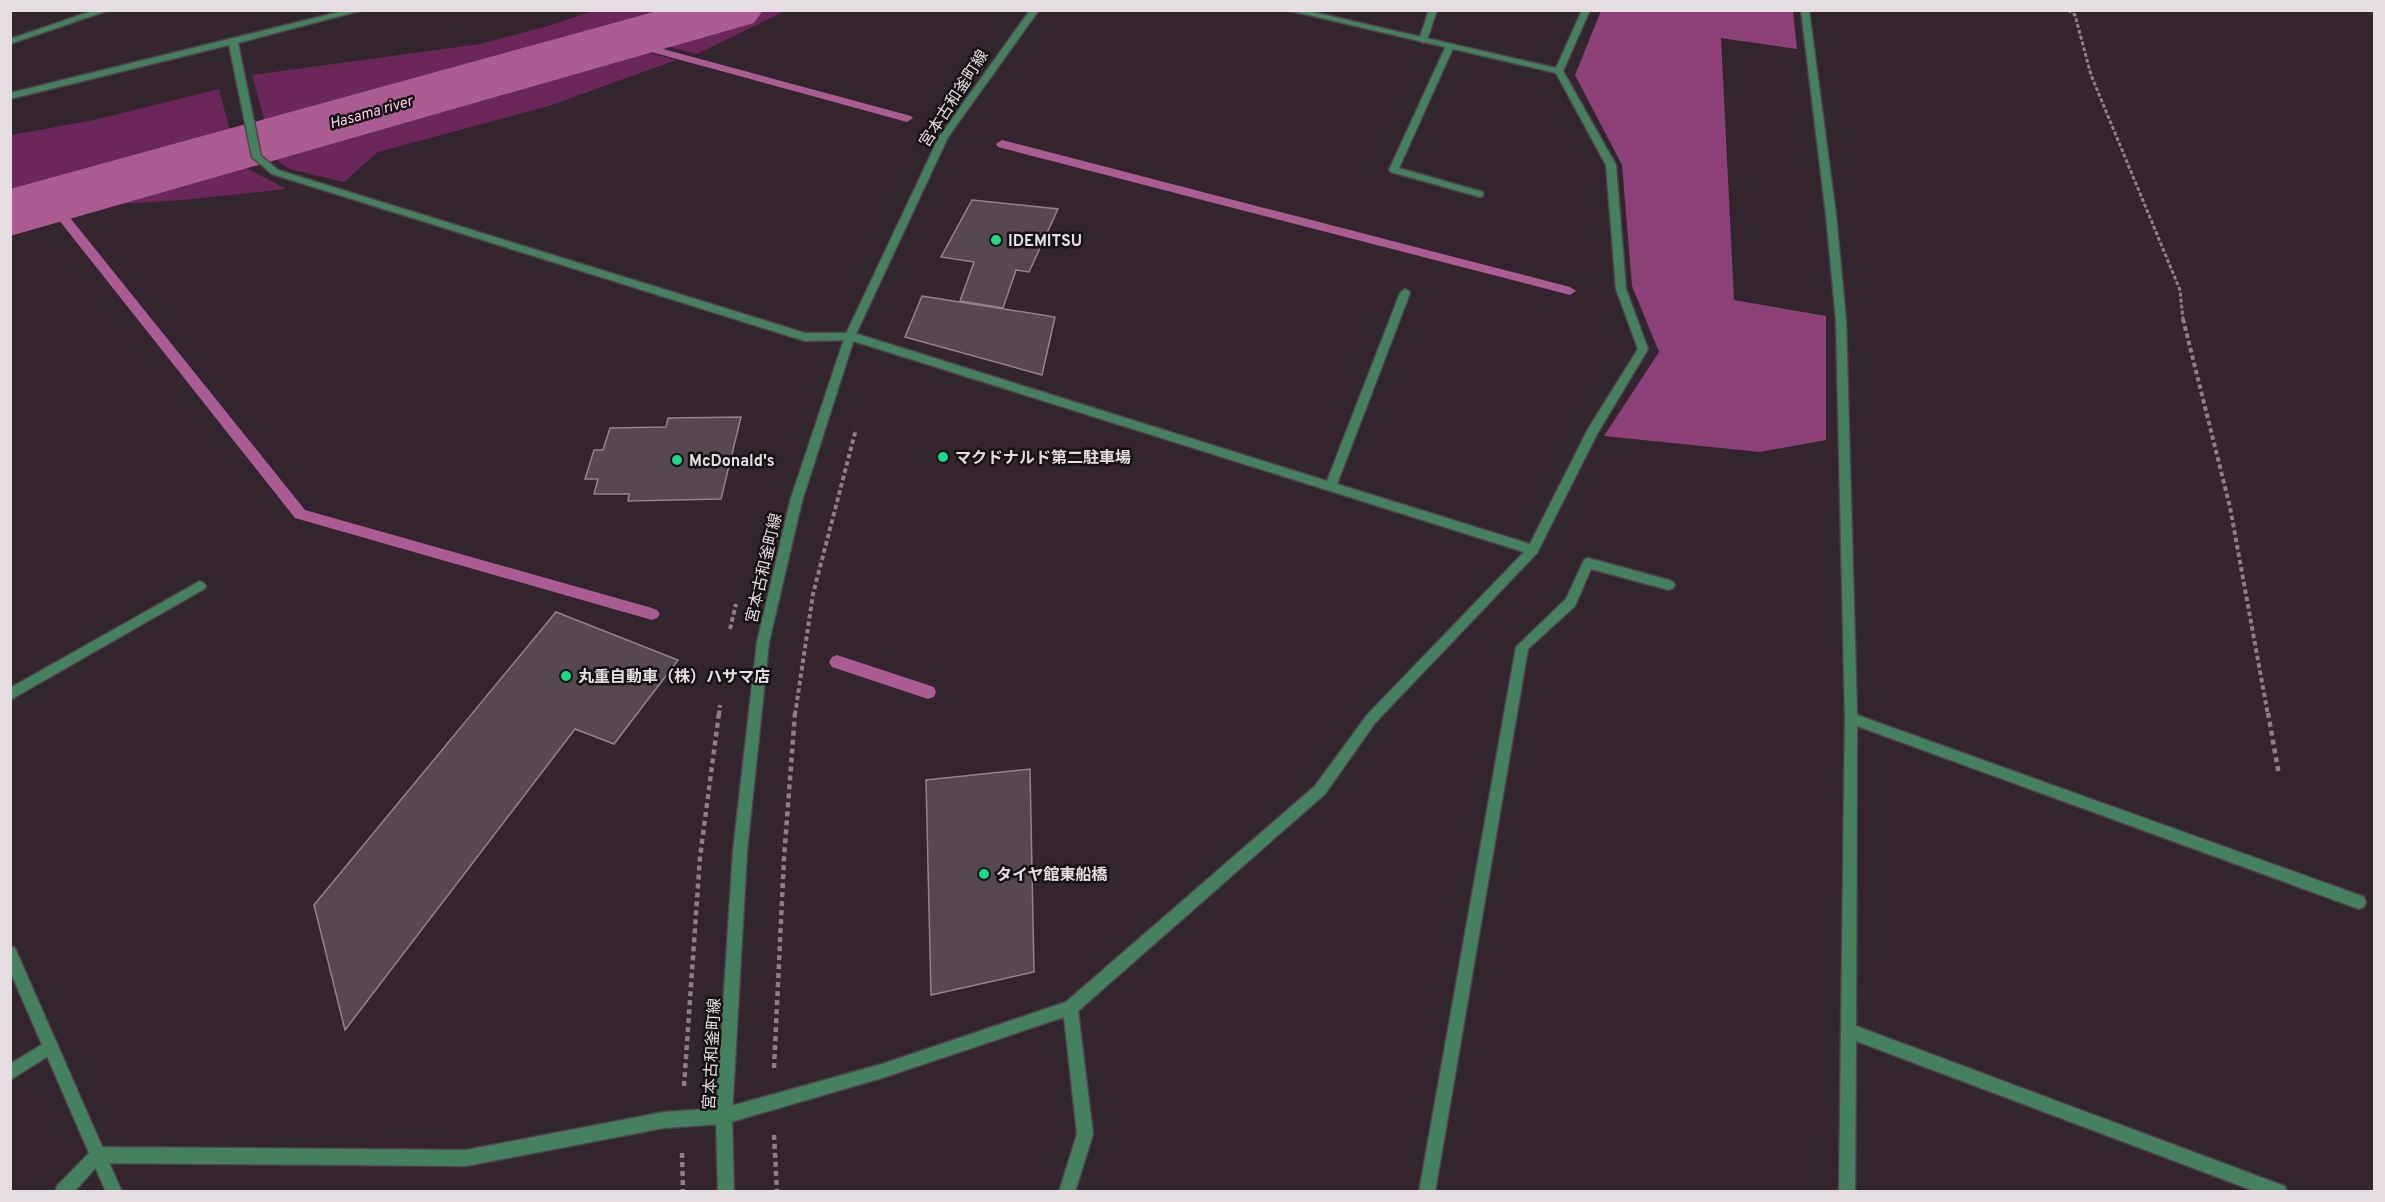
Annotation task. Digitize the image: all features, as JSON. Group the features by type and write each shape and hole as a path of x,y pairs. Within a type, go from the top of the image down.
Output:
{"street":[{"path":"10,42 105,10"},
{"path":"10,96 359,10"},
{"name":"宮本古和釜町線","path":"726,1191 724,1116 740,851 763,642 796,501 850,336 944,137 1035,10"},
{"path":"63,1191 97,1155 466,1158 664,1120 724,1116 882,1071 1070,1008 1320,790 1371,720 1533,550 1592,432 1643,349 1621,289 1611,165 1559,71 1291,10"},
{"path":"1423,40 1433,10"},
{"path":"1559,71 1586,10"},
{"path":"1805,10 1831,214 1841,320 1851,718 1846,1030 1847,1191"},
{"path":"233,41 257,157 275,172 805,337 850,336 1533,550"},
{"path":"1450,46 1394,170 1480,194"},
{"path":"1331,486 1405,293"},
{"path":"1427,1191 1522,647 1571,602 1588,563 1669,585"},
{"path":"10,695 200,586"},
{"path":"1851,718 2359,902"},
{"path":"10,953 114,1191"},
{"path":"1067,1191 1084,1134 1070,1008"},
{"path":"1846,1030 2279,1191"},
{"path":"10,1073 51,1046"}],"path":[{"path":"2068,10 2075,15 2091,75 2180,290 2184,327 2230,507 2279,775"},
{"path":"777,1191 773,1103 782,863 803,650 829,520 858,422"}],"shaded area":[{"path":"593,11 692,11 267,130 252,75 480,44"},
{"path":"755,11 785,11 697,54 658,44 749,16"},
{"path":"1601,11 1793,11 1797,49 1721,38 1734,300 1826,316 1826,440 1760,452 1604,436 1659,352 1632,286 1622,165 1575,75"},
{"path":"639,50 676,60 549,106 378,152 344,182 289,169 270,155"},
{"path":"219,89 232,138 11,198 11,135 94,120"},
{"path":"239,164 286,189 183,200 86,206"}],"building":[{"path":"972,200 1058,209 1029,272 1016,270 1003,308 960,301 974,262 941,257"},
{"path":"922,296 1055,317 1042,375 905,337"},
{"path":"741,417 721,499 628,501 629,494 594,494 598,479 585,479 594,450 603,450 610,428 666,427 668,418"},
{"path":"556,612 678,660 614,744 575,729 345,1030 314,905"},
{"path":"1030,769 1034,972 931,995 926,780"}],"waterway":[{"name":"Hasama river","path":"10,213 732,10"},
{"path":"626,42 907,118"},
{"path":"1002,144 1570,291"},
{"path":"51,202 300,514 652,614"},
{"path":"837,662 928,692"}],"place":[{"name":"IDEMITSU","path":"996,240"},
{"name":"マクドナルド第二駐車場","path":"943,457"},
{"name":"McDonald's","path":"677,460"},
{"name":"丸重自動車（株）ハサマ店","path":"566,676"},
{"name":"タイヤ館東船橋","path":"984,874"}]}
